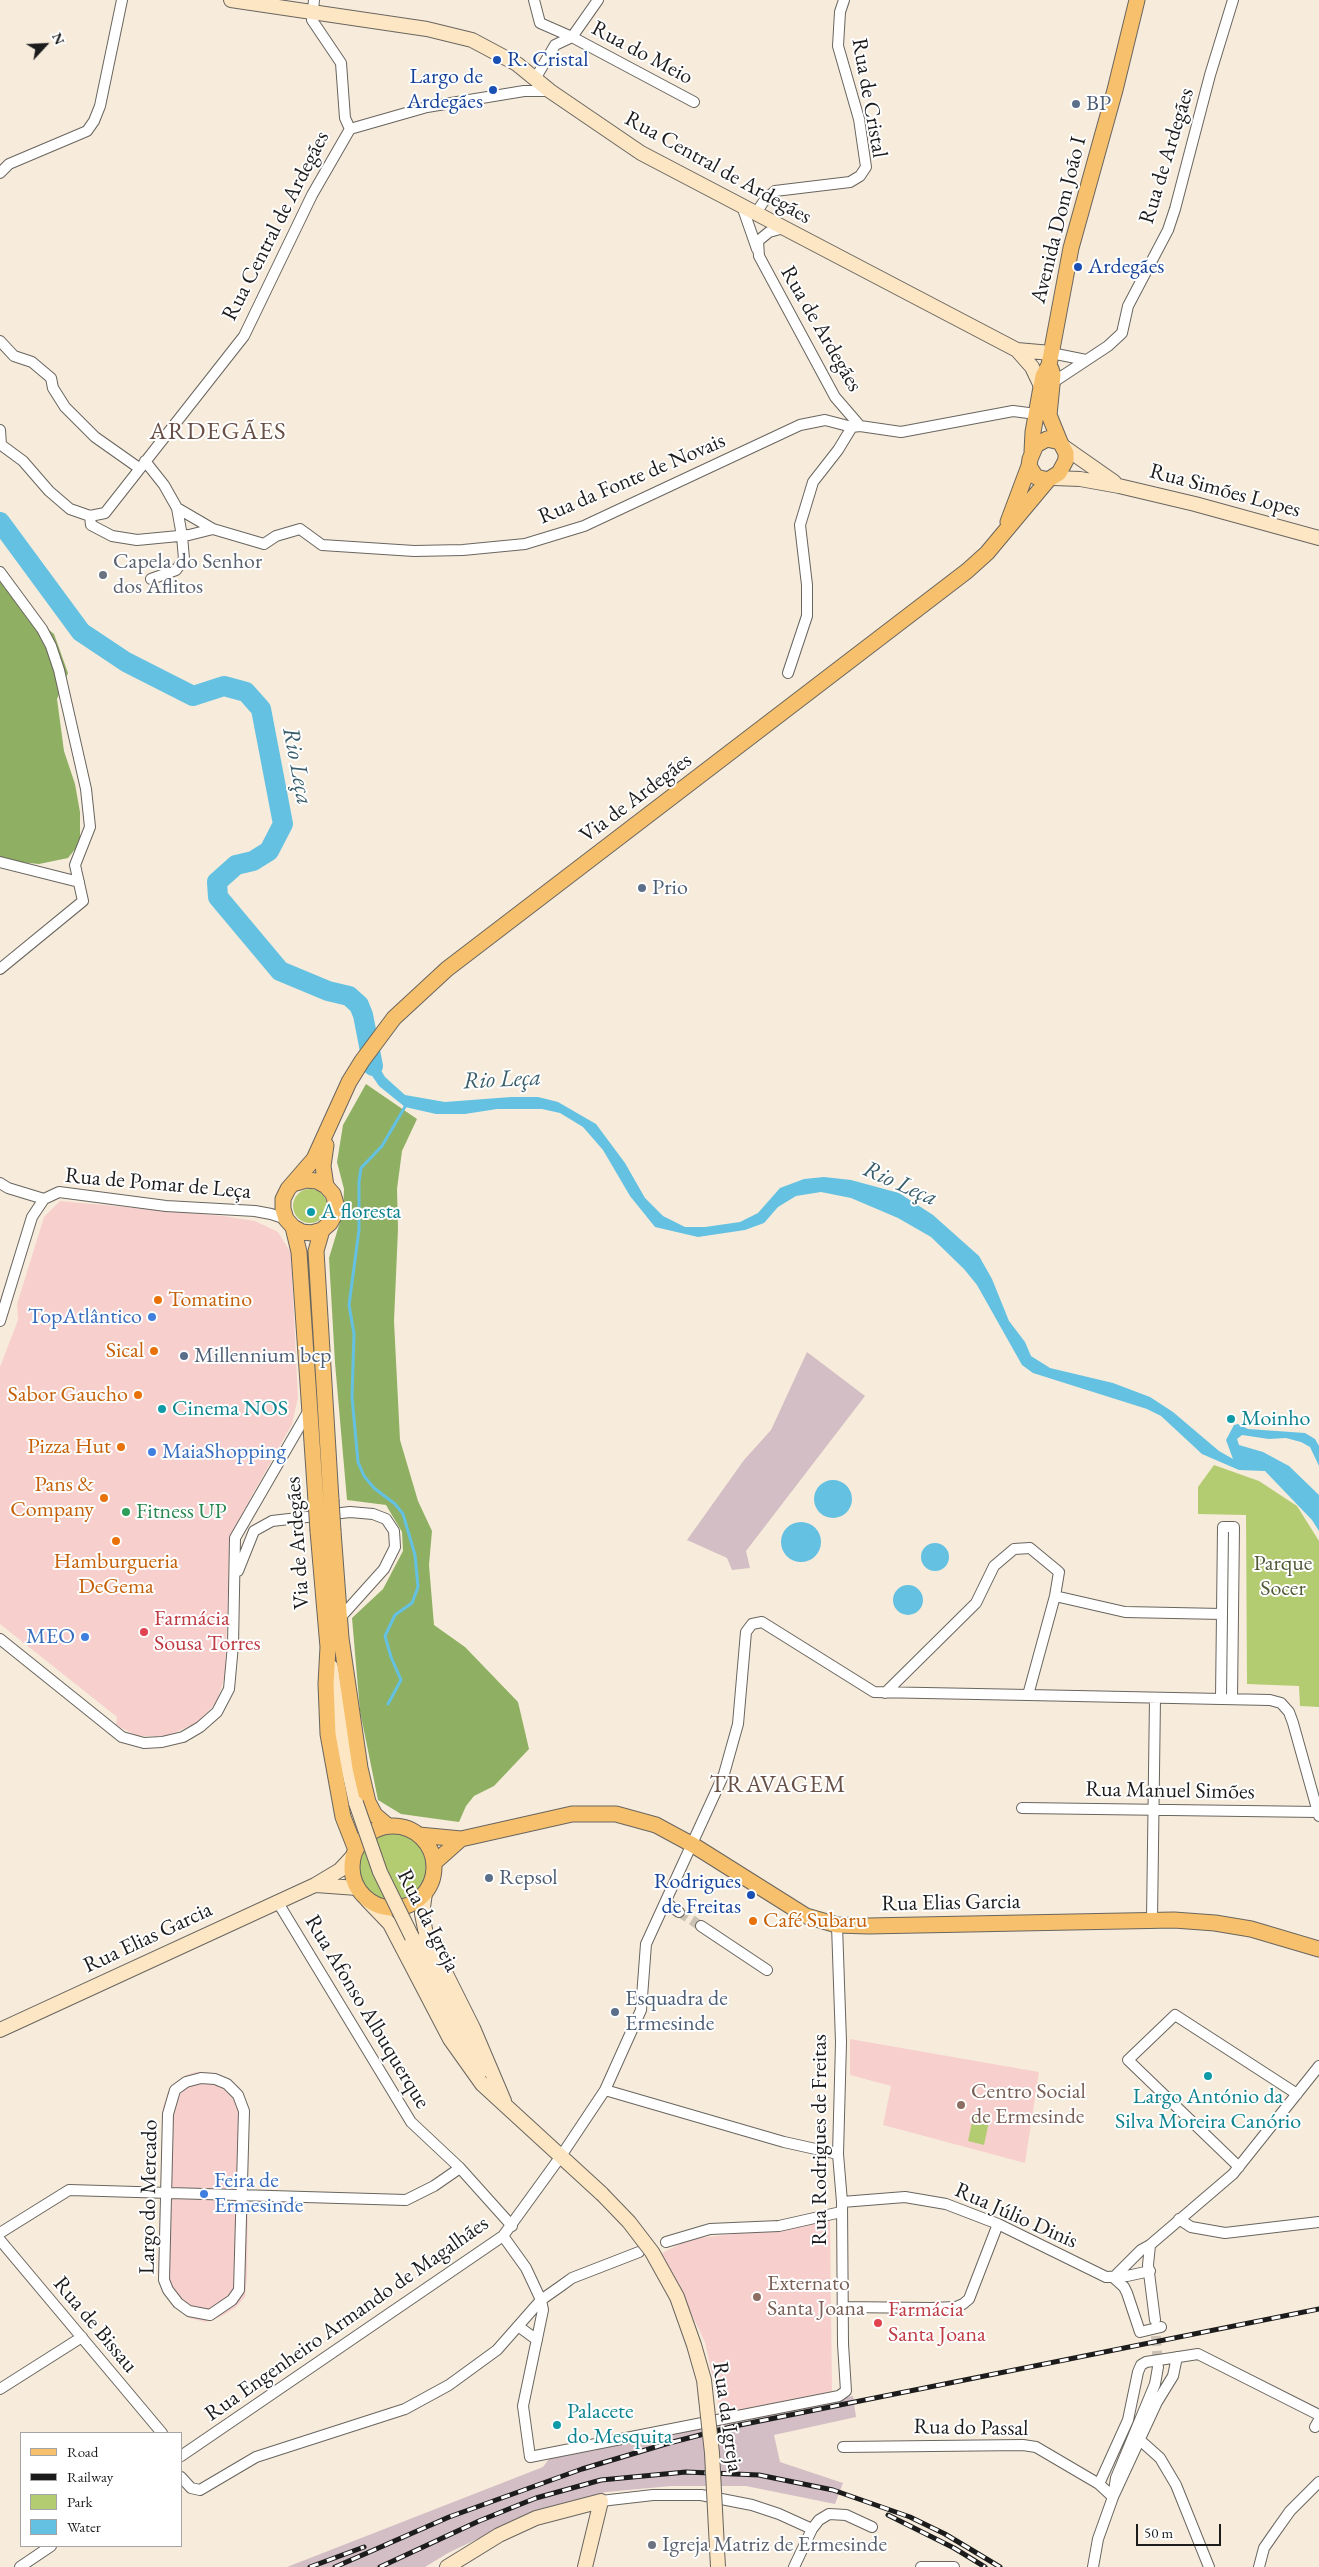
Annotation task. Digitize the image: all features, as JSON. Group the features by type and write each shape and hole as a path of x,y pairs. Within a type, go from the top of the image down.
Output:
{"main road":[{"path":"231,0 313,7 427,29 472,40 517,64 550,90"},
{"name":"Avenida Dom João I","path":"1031,459 1032,432 1036,414 1047,385 1053,375 1050,359 1071,248 1137,0"},
{"name":"Rua Central de Ardegães","path":"550,90 641,153 1017,350 1050,359"},
{"name":"Rua Central de Ardegães","path":"1017,350 1047,385"},
{"name":"Avenida Dom João I","path":"1047,385 1049,415 1062,445"},
{"path":"1054,439 1062,445 1066,460 1051,479 1036,477 1031,459 1041,441 1054,439"},
{"name":"Rua Simões Lopes","path":"1062,445 1119,486"},
{"name":"Via de Ardegães","path":"1004,533 1031,459"},
{"name":"Rua Simões Lopes","path":"1051,479 1080,479 1119,486 1195,504 1319,538"},
{"name":"Via de Ardegães","path":"343,1744 340,1618 326,1531 316,1501 299,1252 283,1209 283,1199 288,1190 296,1183 314,1159 349,1082 394,1018 446,969 967,571 1004,533 1051,479"},
{"name":"Via de Ardegães","path":"329,1127 323,1166 326,1186 333,1194 336,1204 335,1214 330,1223 322,1230 316,1251 331,1500 326,1531 328,1647 326,1684 328,1734 342,1817 354,1853"},
{"path":"296,1183 306,1180 317,1181 326,1186"},
{"path":"289,1223 302,1232 312,1233 322,1230"},
{"name":"Via de Ardegães","path":"341,1638 360,1768 366,1793 375,1815 388,1826"},
{"name":"Via de Ardegães","path":"328,1647 343,1744"},
{"name":"Rua da Igreja","path":"343,1744 356,1803 380,1872 465,2041 505,2104"},
{"name":"Rua Elias Garcia","path":"418,1835 461,1839 572,1814 616,1814 656,1825 693,1845 806,1916 837,1925 1152,1920 1224,1924 1318,1946"},
{"path":"388,1826 399,1826 418,1835 426,1842 434,1863 433,1879 426,1893 416,1902 404,1908 385,1908 367,1900 356,1888 353,1878 354,1853 366,1836 388,1826"},
{"name":"Rua Elias Garcia","path":"434,1863 461,1839"},
{"name":"Rua Elias Garcia","path":"0,2030 315,1885 340,1870 354,1853"},
{"name":"Rua Elias Garcia","path":"315,1885 356,1888"},
{"name":"Rua da Igreja","path":"426,1893 422,1914 426,1934 474,2028 505,2104"},
{"name":"Rua da Igreja","path":"367,1900 390,1924 450,2039 482,2084 602,2194 629,2222 652,2252 676,2297 694,2345 704,2380 711,2444 718,2567"},
{"path":"447,2567 500,2535 528,2521 553,2512 601,2501 585,2567"}],"street":[{"path":"0,173 9,164 86,130 94,121 100,106 122,0"},
{"name":"Rua do Meio","path":"534,0 540,23 572,36 694,102"},
{"path":"535,79 556,44 572,36 598,0"},
{"name":"Rua de Cristal","path":"756,213 764,201 775,191 850,182 860,176 866,167 858,120 838,46 840,12 844,0"},
{"name":"Rua de Ardegães","path":"1047,385 1108,346 1122,333 1128,306 1168,230 1233,0"},
{"path":"313,7 312,20 340,63 345,118 350,129"},
{"name":"Rua Central de Ardegães","path":"90,516 105,513 244,336 312,195 350,129 427,108 524,91 550,90"},
{"name":"Rua de Ardegães","path":"742,206 758,245 765,271 835,397 856,427 901,432 1013,411 1036,414"},
{"path":"758,245 769,232 784,228"},
{"path":"0,341 14,356"},
{"path":"0,355 14,356 32,362 51,378 54,388 65,407 95,437 142,464 164,485 177,508 184,559 176,570 152,580"},
{"path":"1050,359 1086,360"},
{"name":"Rua da Fonte de Novais","path":"177,508 213,529 264,544 276,536 300,529 322,545 414,551 464,550 525,544 584,526 800,425 825,420 856,427"},
{"path":"788,674 807,616 807,585 800,525 813,482 856,427"},
{"path":"0,430 1,445 23,461 49,491 70,509 90,516"},
{"name":"Rua da Fonte de Novais","path":"90,516 91,526 112,536 137,540 182,536 213,529"},
{"path":"0,572 42,629 59,670 86,789 90,827 75,865 83,901 0,969"},
{"path":"0,862 79,882"},
{"name":"Rua de Pomar de Leça","path":"0,1182 8,1188 44,1199 59,1192 166,1206 255,1211 271,1214 289,1223"},
{"path":"0,1321 32,1217 44,1199"},
{"path":"0,1639 122,1737 144,1744 183,1737 200,1727 217,1712 229,1689 236,1577 235,1538 310,1408"},
{"path":"236,1577 254,1532 272,1521 350,1512 372,1514 386,1519 394,1531 395,1547 384,1568 340,1618"},
{"path":"1223,1527 1234,1527 1226,1699 1222,1614 1223,1527"},
{"path":"886,1692 976,1603 994,1566 1014,1549 1030,1548 1059,1572 1028,1695"},
{"path":"1054,1596 1125,1612 1222,1614"},
{"name":"Rua Engenheiro Armando de Magalhães","path":"182,2455 503,2236 561,2156 605,2090 641,2010 644,1951 724,1774 738,1724 746,1632 752,1624 762,1622 874,1692 886,1692"},
{"path":"886,1692 1270,1700 1281,1703 1289,1712 1319,1814"},
{"path":"1152,1920 1155,1698"},
{"name":"Rua Manuel Simões","path":"1022,1808 1319,1814"},
{"name":"Rua Afonso Albuquerque","path":"277,1901 411,2122 460,2168 512,2226"},
{"path":"666,1903 679,1912"},
{"name":"Rua Rodrigues de Freitas","path":"537,2340 523,2406 530,2457 839,2396 846,2391 842,2202 838,2154 841,2042 837,1925"},
{"path":"701,1926 767,1970"},
{"path":"1239,2167 1128,2060 1175,2015 1297,2094"},
{"path":"1113,2278 1129,2265 1141,2250 1150,2245 1239,2167 1318,2067"},
{"name":"Largo do Mercado","path":"202,2078 215,2079 227,2084 238,2095 244,2111 242,2194 240,2290 232,2300 210,2315 189,2311 168,2290 164,2280 168,2114 175,2090 186,2082 202,2078"},
{"path":"605,2090 784,2142 838,2154"},
{"path":"0,2233 69,2190 406,2200 434,2186 460,2168"},
{"name":"Rua Júlio Dinis","path":"842,2202 905,2197 946,2204 998,2224 1100,2275 1113,2278"},
{"path":"666,2242 710,2229 778,2226 841,2212"},
{"path":"1179,2219 1191,2227 1225,2233 1319,2222"},
{"path":"843,2307 930,2308 956,2307 963,2304 969,2299 998,2224"},
{"path":"503,2236 526,2268 541,2300 543,2310 537,2340 518,2326"},
{"name":"Rua de Bissau","path":"0,2240 161,2432"},
{"path":"1113,2278 1124,2287 1127,2293 1140,2332 1158,2324 1149,2268 1150,2245"},
{"path":"182,2478 191,2488 200,2490 256,2457 405,2409 457,2380 497,2350 541,2300 572,2278 639,2252"},
{"path":"1129,2265 1143,2262 1149,2268"},
{"path":"1113,2278 1149,2268"},
{"path":"0,2389 82,2337"},
{"path":"1099,2484 1128,2420 1132,2395 1141,2365 1198,2354 1319,2415"},
{"path":"1093,2567 1101,2528 1113,2497 1141,2441 1157,2402 1173,2376 1177,2357"},
{"path":"1113,2497 1116,2478 1155,2384 1158,2367"},
{"path":"1141,2441 1160,2458 1176,2485 1209,2567"},
{"name":"Rua do Passal","path":"843,2447 1023,2445 1044,2450 1099,2484 1113,2497"},
{"path":"1259,2567 1264,2548 1273,2535 1290,2511 1319,2482"},
{"path":"601,2501 653,2495 701,2495 779,2514 812,2529"},
{"path":"794,2567 812,2529 819,2520 839,2513 872,2527"},
{"path":"20,2567 49,2547"},
{"path":"922,2567 954,2567"}],"shaded area":[{"path":"60,1201 223,1216 255,1221 278,1232 291,1253 298,1398 292,1424 230,1535 225,1676 217,1702 196,1723 168,1736 137,1736 116,1725 117,1717 0,1624 0,1367 18,1320 17,1304 44,1217"},
{"path":"807,1352 865,1396 746,1551 750,1568 732,1570 727,1558 687,1540 744,1460 771,1430"},
{"name":"Centro Social de Ermesinde","path":"850,2039 1039,2072 1025,2163 883,2125 891,2086 850,2075"},
{"name":"Feira de Ermesinde","path":"196,2072 216,2073 232,2082 239,2087 249,2108 247,2277 245,2297 235,2308 222,2316 205,2322 189,2318 170,2302 160,2284 158,2272 163,2107 168,2092 176,2082 186,2075"},
{"name":"Externato Santa Joana","path":"830,2217 832,2391 721,2416 705,2342 662,2253 690,2239 769,2230"},
{"path":"853,2396 856,2417 774,2435 780,2462 843,2483 835,2504 746,2486 671,2486 606,2492 540,2509 448,2553 425,2567 287,2567 543,2467 551,2456"}],"green space":[{"path":"0,577 31,621 37,620 54,634 68,673 57,699 64,751 75,784 80,812 80,843 68,858 39,864 0,860"},
{"path":"366,1084 417,1119 402,1151 397,1189 398,1229 394,1321 400,1440 418,1501 432,1531 429,1565 434,1625 465,1647 518,1702 529,1749 494,1786 474,1796 466,1806 459,1822 401,1814 378,1800 360,1711 352,1618 383,1589 403,1551 402,1532 386,1505 347,1500 335,1363 329,1258 343,1212 344,1189 337,1162 343,1125"},
{"path":"310,1189 317,1190 322,1194 326,1199 326,1213 322,1218 317,1222 310,1223 303,1222 298,1218 294,1213 293,1206 294,1199 298,1194 303,1190"},
{"name":"Parque Socer","path":"1214,1465 1259,1481 1297,1506 1319,1541 1319,1707 1300,1706 1299,1686 1247,1684 1246,1515 1198,1514 1198,1487"},
{"path":"393,1833 406,1836 417,1843 424,1854 427,1867 424,1880 417,1891 406,1898 393,1901 380,1898 369,1891 362,1880 359,1867 362,1854 369,1843 380,1836"},
{"path":"974,2113 990,2117 984,2145 968,2141"}],"water":[{"path":"374,1045 378,1065 385,1077 405,1095 445,1102 538,1097 558,1102 596,1124 625,1163 645,1198 663,1216 685,1227 705,1227 740,1222 758,1213 780,1188 804,1179 824,1177 851,1180 899,1193 933,1215 979,1256 992,1279 1009,1321 1025,1342 1031,1356 1050,1368 1113,1383 1150,1397 1173,1412 1219,1451 1233,1459 1226,1440 1234,1425 1238,1424 1248,1429 1305,1433 1315,1439 1319,1446 1319,1466 1310,1447 1301,1442 1286,1438 1269,1439 1242,1435 1237,1439 1239,1445 1263,1452 1289,1466 1319,1495 1319,1531 1312,1520 1265,1471 1239,1470 1202,1454 1161,1416 1147,1409 1033,1373 1022,1365 977,1285 964,1269 931,1237 898,1218 851,1198 821,1192 796,1196 778,1207 764,1223 745,1230 698,1237 655,1227 630,1196 603,1150 583,1127 560,1113 542,1109 497,1109 465,1114 436,1114 405,1107 379,1086 362,1061"},
{"path":"833,1480 847,1485 852,1499 847,1513 833,1518 819,1513 814,1499 819,1485"},
{"path":"801,1522 815,1528 821,1542 815,1556 801,1562 787,1556 781,1542 787,1528"},
{"path":"935,1543 945,1547 949,1557 945,1567 935,1571 925,1567 921,1557 925,1547"},
{"path":"908,1585 914,1586 922,1594 922,1606 914,1614 908,1615 902,1614 894,1606 893,1600 894,1594 902,1586"}],"waterway":[{"name":"Rio Leça","path":"0,522 81,632 126,662 193,696 224,686 246,692 261,709 283,824 269,851 253,861 236,865 217,882 218,897 280,971 328,991 349,996 359,1005 363,1015 373,1066"},
{"path":"388,1704 401,1680 391,1657 385,1636 395,1615 412,1603 418,1587 415,1555 403,1514 395,1504 374,1488 364,1476 358,1462 352,1397 354,1334 349,1305 359,1230 359,1182 361,1168 382,1146 406,1105"}],"tunnel":[{"path":"679,1912 701,1926"},
{"path":"1155,2321 1158,2367"}],"railway":[{"path":"335,2567 449,2517 582,2469 669,2443 735,2426 1319,2309"},
{"path":"380,2567 479,2521 536,2498 601,2480 686,2472 759,2475 833,2490 910,2517 945,2534 1000,2567"},
{"path":"888,2515 954,2548 985,2567"},
{"path":"310,2567 364,2547"}],"place":[{"name":"R. Cristal","path":"497,60"},
{"name":"Largo de Ardegães","path":"493,90"},
{"name":"BP","path":"1076,104"},
{"name":"Ardegães","path":"1078,267"},
{"name":"Capela do Senhor dos Aflitos","path":"103,575"},
{"name":"Prio","path":"642,888"},
{"name":"A floresta","path":"311,1212"},
{"name":"Tomatino","path":"158,1300"},
{"name":"TopAtlântico","path":"152,1317"},
{"name":"Sical","path":"154,1351"},
{"name":"Millennium bcp","path":"184,1356"},
{"name":"Sabor Gaucho","path":"138,1395"},
{"name":"Cinema NOS","path":"162,1409"},
{"name":"Moinho","path":"1231,1419"},
{"name":"Pizza Hut","path":"121,1447"},
{"name":"MaiaShopping","path":"152,1452"},
{"name":"Pans & Company","path":"104,1498"},
{"name":"Fitness UP","path":"126,1512"},
{"name":"Hamburgueria DeGema","path":"116,1541"},
{"name":"Farmácia Sousa Torres","path":"144,1632"},
{"name":"MEO","path":"85,1637"},
{"name":"Repsol","path":"489,1878"},
{"name":"Rodrigues de Freitas","path":"751,1895"},
{"name":"Café Subaru","path":"753,1921"},
{"name":"Esquadra de Ermesinde","path":"615,2012"},
{"name":"Largo António da Silva Moreira Canório","path":"1208,2076"},
{"name":"Centro Social de Ermesinde","path":"961,2105"},
{"name":"Feira de Ermesinde","path":"204,2194"},
{"name":"Externato Santa Joana","path":"757,2297"},
{"name":"Farmácia Santa Joana","path":"878,2323"},
{"name":"Palacete do Mesquita","path":"557,2425"},
{"name":"Igreja Matriz de Ermesinde","path":"652,2545"}],"district":[{"name":"ARDEGÃES","path":"218,432"},
{"name":"TRAVAGEM","path":"778,1785"}]}
